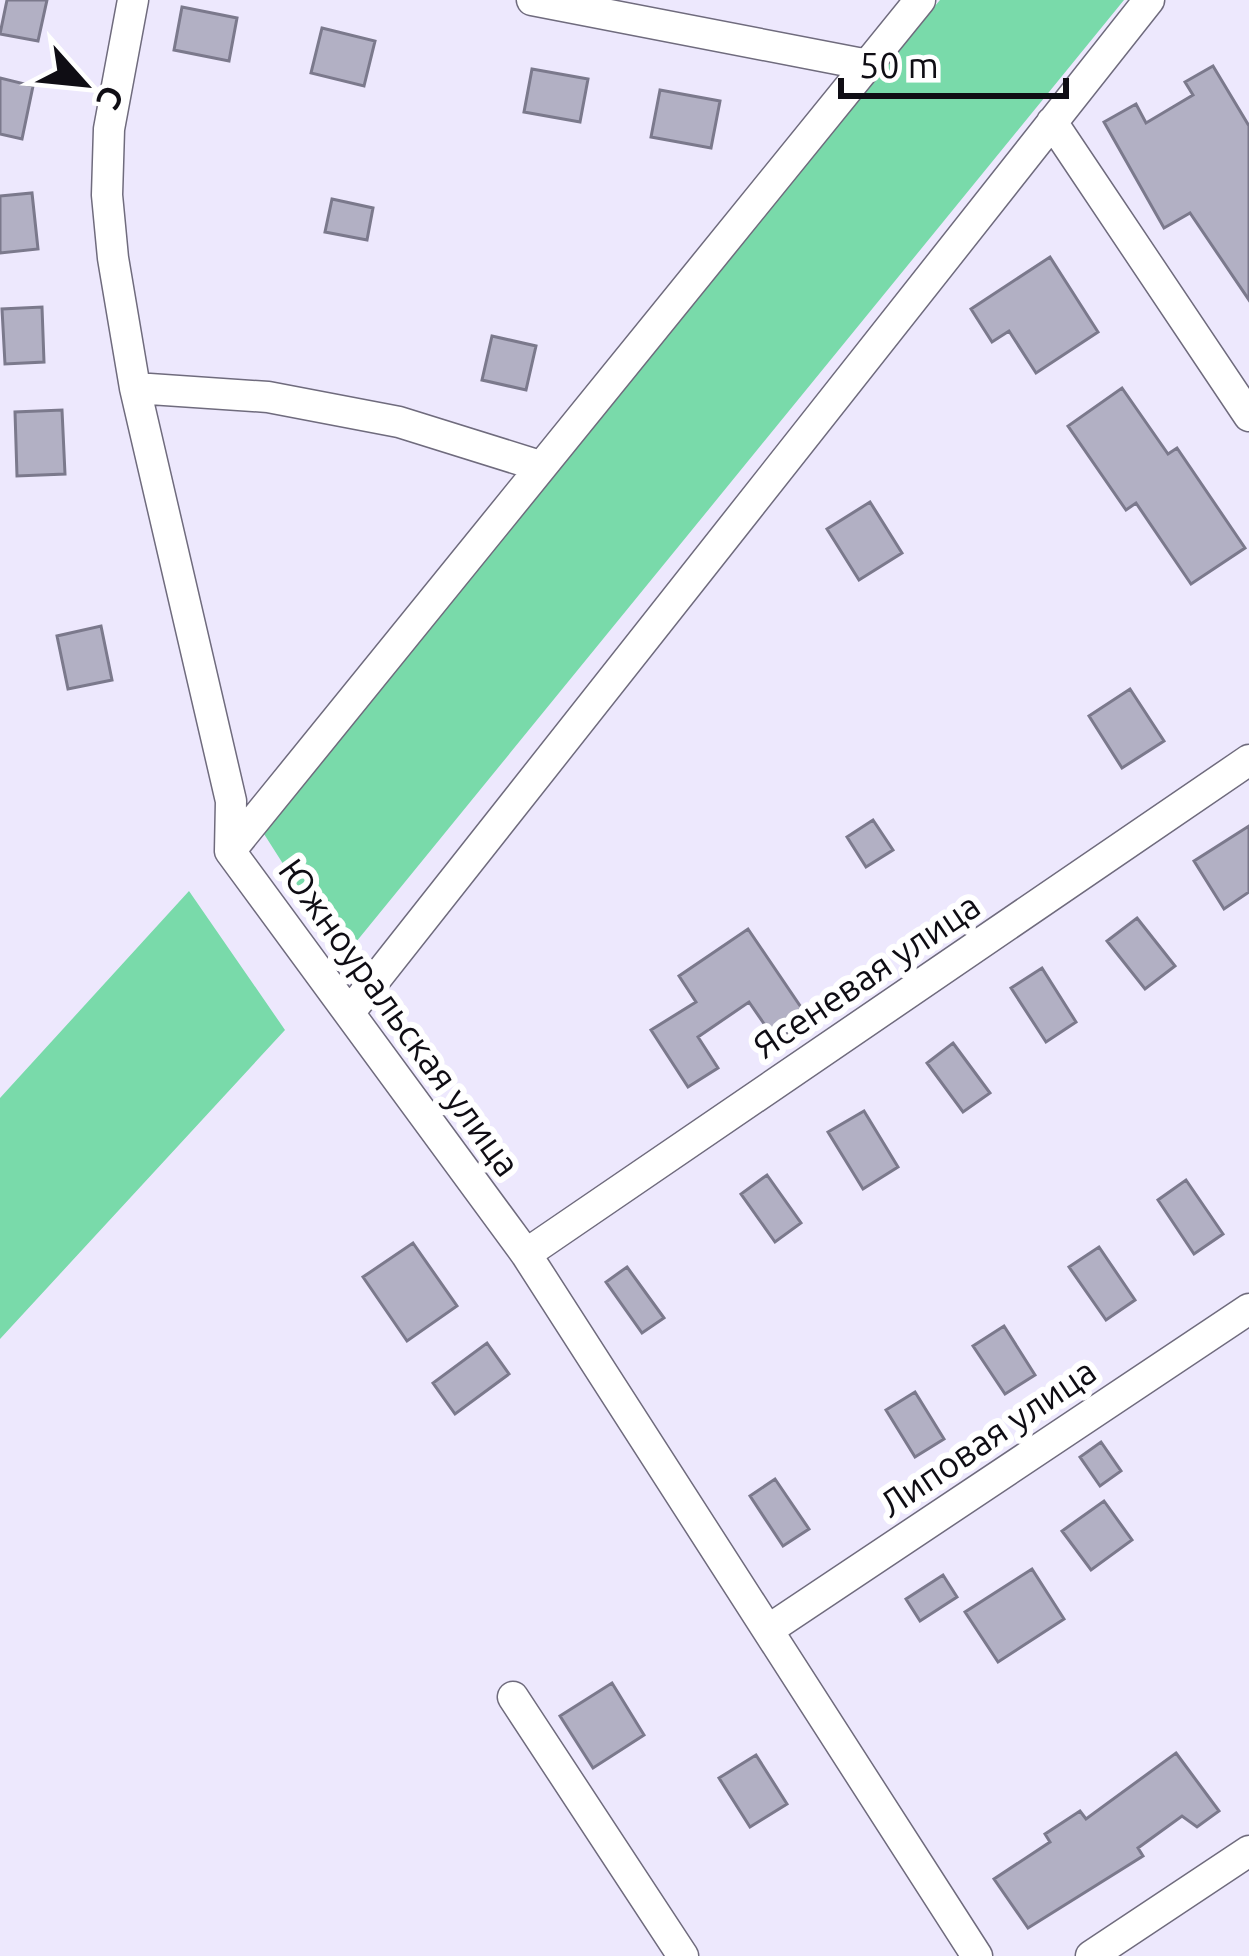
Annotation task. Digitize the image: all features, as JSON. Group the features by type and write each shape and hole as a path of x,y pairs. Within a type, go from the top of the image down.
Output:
{"street":[{"name":"Южноуральская улица","path":"133,0 109,129 107,196 135,388 231,801 230,851 526,1254 977,1956"},
{"path":"532,0 868,65"},
{"path":"230,851 920,0"},
{"path":"349,1013 1149,0"},
{"path":"1052,122 1249,416"},
{"path":"135,388 268,398 377,418 540,466"},
{"name":"Ясеневая улица","path":"526,1254 1249,760"},
{"name":"Липовая улица","path":"768,1630 1249,1309"},
{"path":"513,1697 683,1956"},
{"path":"1091,1956 1249,1851"}],"green space":[{"path":"940,0 1124,0 343,958 252,815"},
{"path":"189,891 285,1030 0,1339 0,1098"}],"building":[{"path":"7,0 47,0 38,41 0,34"},
{"path":"182,7 237,18 229,61 174,50"},
{"path":"322,28 375,41 364,86 311,73"},
{"path":"1213,66 1249,126 1249,300 1190,213 1164,228 1104,122 1136,104 1146,123 1193,95 1185,82"},
{"path":"532,69 588,79 580,122 524,112"},
{"path":"0,78 33,86 22,139 0,134"},
{"path":"660,90 720,101 711,148 651,137"},
{"path":"32,193 38,249 0,253 0,196"},
{"path":"332,199 373,208 367,240 325,232"},
{"path":"1050,257 1098,332 1036,373 1009,331 992,342 971,309"},
{"path":"42,307 44,362 5,364 2,309"},
{"path":"492,336 536,346 526,390 482,380"},
{"path":"1122,388 1168,454 1177,448 1245,548 1191,584 1136,503 1126,510 1068,426"},
{"path":"62,410 65,474 17,476 15,412"},
{"path":"870,502 902,553 859,580 827,529"},
{"path":"101,626 112,680 68,689 57,636"},
{"path":"1130,689 1164,741 1122,768 1089,716"},
{"path":"873,820 893,850 866,867 847,837"},
{"path":"1249,826 1249,892 1224,909 1194,861"},
{"path":"1137,918 1175,966 1145,989 1107,941"},
{"path":"748,929 809,1019 776,1041 749,1002 698,1037 718,1068 688,1087 651,1030 696,1002 679,976"},
{"path":"1042,968 1076,1022 1046,1042 1011,988"},
{"path":"953,1043 990,1093 963,1112 927,1063"},
{"path":"864,1111 898,1167 863,1189 828,1132"},
{"path":"767,1175 801,1223 775,1242 741,1194"},
{"path":"1186,1180 1223,1234 1194,1254 1158,1200"},
{"path":"413,1243 457,1306 407,1341 363,1277"},
{"path":"1099,1247 1135,1300 1106,1320 1069,1267"},
{"path":"627,1267 664,1318 642,1333 606,1282"},
{"path":"1004,1326 1035,1375 1005,1394 973,1346"},
{"path":"487,1343 509,1374 455,1414 433,1383"},
{"path":"915,1392 944,1439 915,1457 886,1410"},
{"path":"1101,1442 1121,1471 1100,1486 1080,1457"},
{"path":"775,1479 809,1529 783,1546 750,1496"},
{"path":"1104,1501 1132,1540 1091,1570 1062,1531"},
{"path":"1032,1569 1064,1619 998,1662 965,1612"},
{"path":"943,1575 957,1597 920,1621 906,1599"},
{"path":"612,1683 644,1735 593,1768 560,1716"},
{"path":"1176,1753 1219,1811 1197,1827 1182,1816 1138,1848 1143,1856 1028,1928 994,1879 1050,1842 1045,1834 1080,1811 1086,1819"},
{"path":"756,1755 787,1804 750,1827 719,1778"}]}
